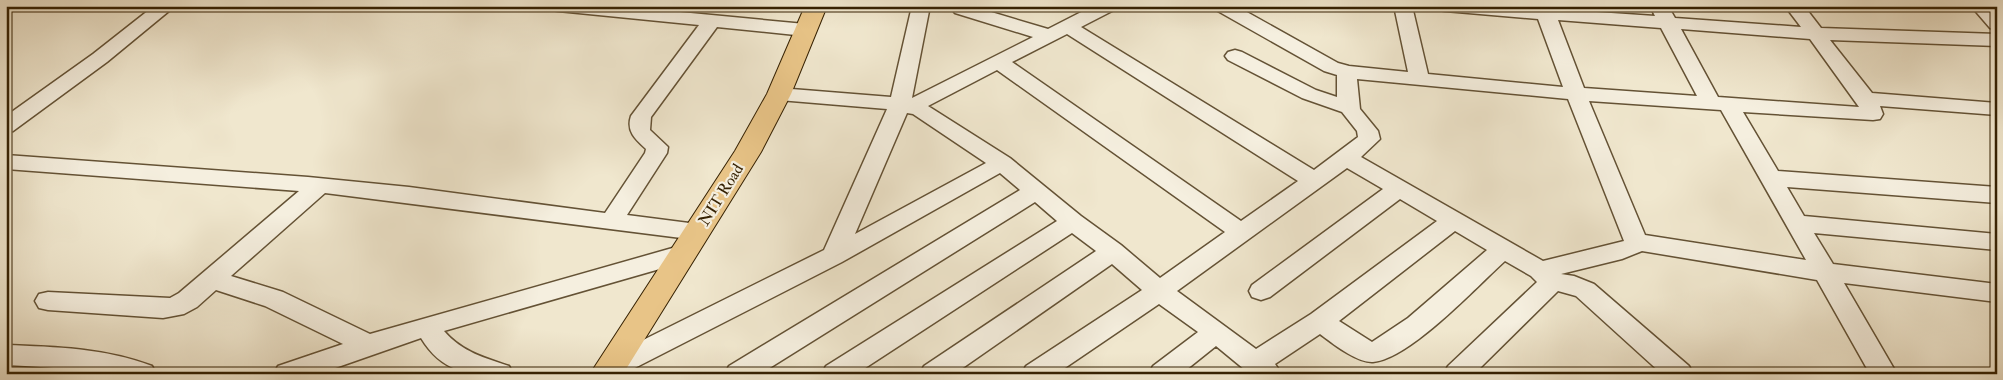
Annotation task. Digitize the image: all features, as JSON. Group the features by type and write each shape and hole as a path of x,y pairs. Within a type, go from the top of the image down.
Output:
{"main road":[{"name":"NIT Road","path":"613,372 690,243 748,152 779,94 811,18"}],"street":[{"path":"6,126 100,58 166,6"},
{"path":"558,6 712,21 811,18"},
{"path":"834,256 906,105 921,6"},
{"path":"941,6 962,8 1060,31 1313,180"},
{"path":"906,105 999,62 1108,6"},
{"path":"1222,6 1331,67 1347,72 1576,94 1873,114 1866,99 1794,6"},
{"path":"1403,6 1420,80"},
{"path":"1445,6 1544,10 1669,23 1816,34 1997,40"},
{"path":"1659,6 1720,103 1771,178 1884,374"},
{"path":"1980,6 1997,24"},
{"path":"1544,10 1636,242"},
{"path":"611,222 656,153 657,147 639,130 638,124 641,116 712,21"},
{"path":"1235,56 1309,94 1350,108"},
{"path":"999,62 1242,232"},
{"path":"1035,374 1159,291 1346,158 1369,139 1369,135 1350,108 1347,72"},
{"path":"779,94 906,105 920,110 1002,163 1074,222 1113,250 1159,291 1216,332 1262,370 1320,321 1454,220"},
{"path":"1866,99 1997,109"},
{"path":"1346,158 1545,275 1585,290 1680,374"},
{"path":"6,162 129,170 408,195 611,222 690,243"},
{"path":"613,372 834,256 1002,163"},
{"path":"1771,178 1997,195"},
{"path":"48,302 163,309 174,307 188,300 318,186"},
{"path":"1261,291 1399,189"},
{"path":"738,374 1036,191"},
{"path":"834,374 1074,222"},
{"path":"1798,223 1997,242"},
{"path":"1636,242 1824,272 1997,293"},
{"path":"1545,275 1622,251 1632,247 1636,242"},
{"path":"294,372 369,345 690,243"},
{"path":"1320,321 1368,351 1380,351 1404,336 1503,249"},
{"path":"933,374 1113,250"},
{"path":"1457,374 1548,287 1545,275"},
{"path":"212,279 274,299 369,345"},
{"path":"428,327 436,342 444,351 455,358 500,374"},
{"path":"1162,374 1216,332"},
{"path":"6,355 78,359 118,365 143,374"}]}
